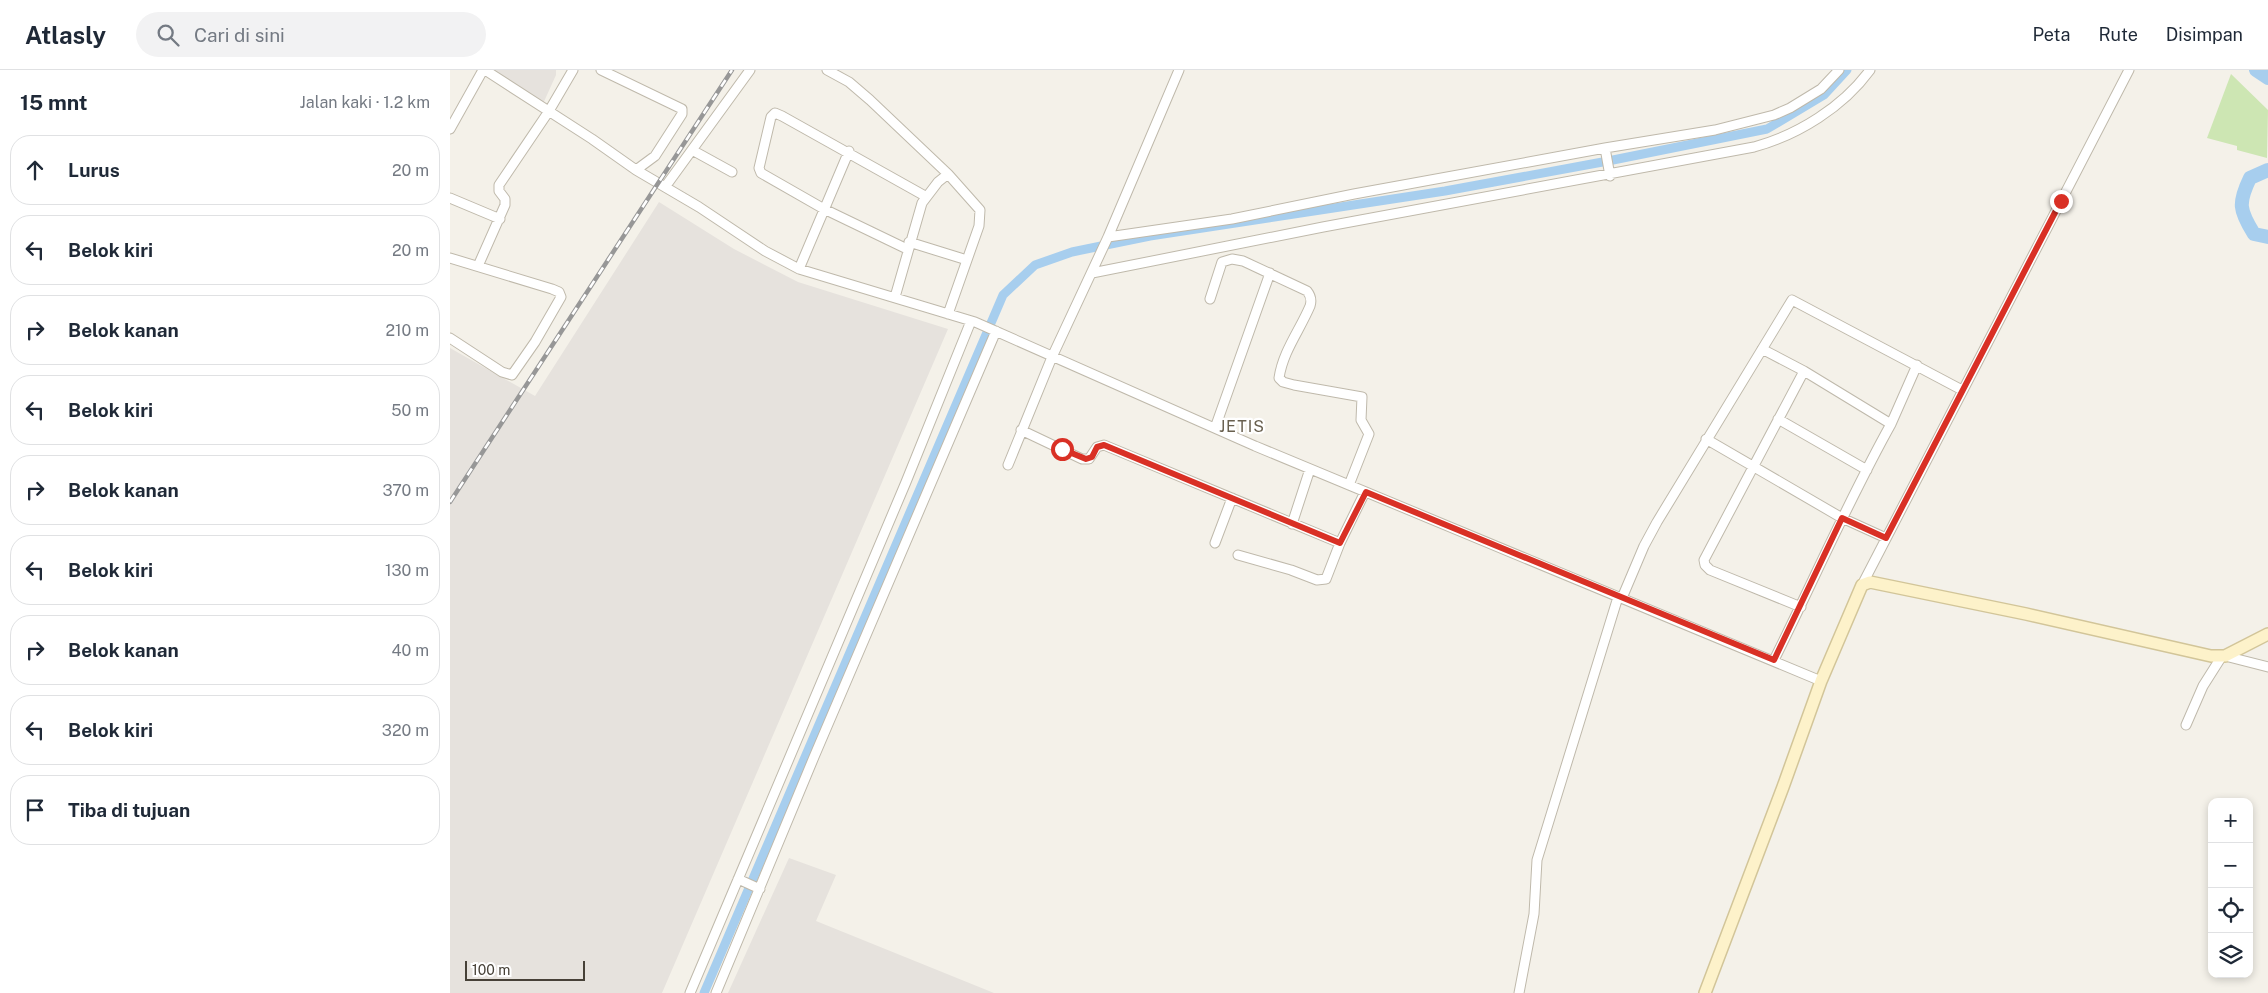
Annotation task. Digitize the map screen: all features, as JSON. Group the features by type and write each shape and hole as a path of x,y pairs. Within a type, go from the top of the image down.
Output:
{"main road":[{"path":"1705,993 1786,780 1821,681 1862,585 1870,582 1894,586 2026,614 2180,650 2223,656 2268,634"}],"street":[{"path":"450,129 484,70 636,170 765,251 799,269 973,321 1310,469 1558,570 1821,681"},
{"path":"478,266 506,202 500,194 499,185 549,111 573,70"},
{"path":"601,70 682,109 682,114 655,156 636,170"},
{"path":"665,187 750,70"},
{"path":"827,70 860,90 948,174 980,210 979,226 948,314"},
{"path":"1008,466 1052,357 1107,240 1179,70"},
{"path":"1107,240 1232,219 1354,194 1715,130 1774,115 1808,98 1821,89 1839,70"},
{"path":"1092,273 1610,173 1754,148 1777,140 1808,124 1854,91 1870,70"},
{"path":"1862,585 2129,70"},
{"path":"925,196 849,151 778,114 775,113 771,117 759,168 760,173 824,209 908,246 967,260"},
{"path":"692,150 732,172"},
{"path":"1606,150 1610,173"},
{"path":"799,269 849,151"},
{"path":"895,297 908,246 925,196 948,174"},
{"path":"450,198 500,219"},
{"path":"1210,298 1222,262 1216,248"},
{"path":"450,258 559,292 561,296 560,302 512,375 502,372 450,338"},
{"path":"1222,262 1232,260 1243,261 1302,288 1310,295 1311,300 1287,350 1279,375 1280,380 1294,385 1361,396 1363,399 1361,420 1369,434 1348,485"},
{"path":"1215,428 1270,274"},
{"path":"1519,993 1534,914 1537,860 1620,597 1644,546 1706,439 1792,300 1962,390"},
{"path":"690,993 973,321"},
{"path":"716,993 995,331"},
{"path":"1762,349 1804,371 1891,424"},
{"path":"1774,660 1842,518 1891,424 1917,366"},
{"path":"1801,607 1710,570 1704,565 1706,556 1755,467 1804,371"},
{"path":"1778,419 1867,470"},
{"path":"1021,430 1082,459 1090,459 1097,447 1104,445 1340,543"},
{"path":"1706,439 1842,518 1886,538"},
{"path":"1292,524 1310,469"},
{"path":"1238,555 1320,581 1326,579 1340,543 1366,492"},
{"path":"1215,543 1232,498"},
{"path":"2186,725 2203,686 2223,656 2268,667"},
{"path":"739,879 759,888"}],"shaded area":[{"path":"478,70 556,70 556,75 542,106"},
{"path":"659,202 734,249 798,282 948,329 662,993 450,993 450,348 535,396"},
{"path":"789,858 836,875 816,921 994,993 728,993"}],"green space":[{"path":"2231,74 2268,110 2267,158 2237,150 2237,146 2207,138"}],"waterway":[{"path":"704,993 1003,295 1035,265 1072,252 1150,236 1445,191 1767,129 1824,95 1847,70"},
{"path":"2256,70 2268,78"},
{"path":"2268,170 2250,178 2242,200 2245,219 2254,234 2268,237"}],"railway":[{"path":"450,502 732,70"}],"district":[{"name":"JETIS","path":"1242,426"}],"route":[{"path":"1062,449 1082,459 1090,459 1097,447 1104,445 1179,474 1340,543 1366,492 1774,660 1842,518 1886,538 2061,201"}]}
